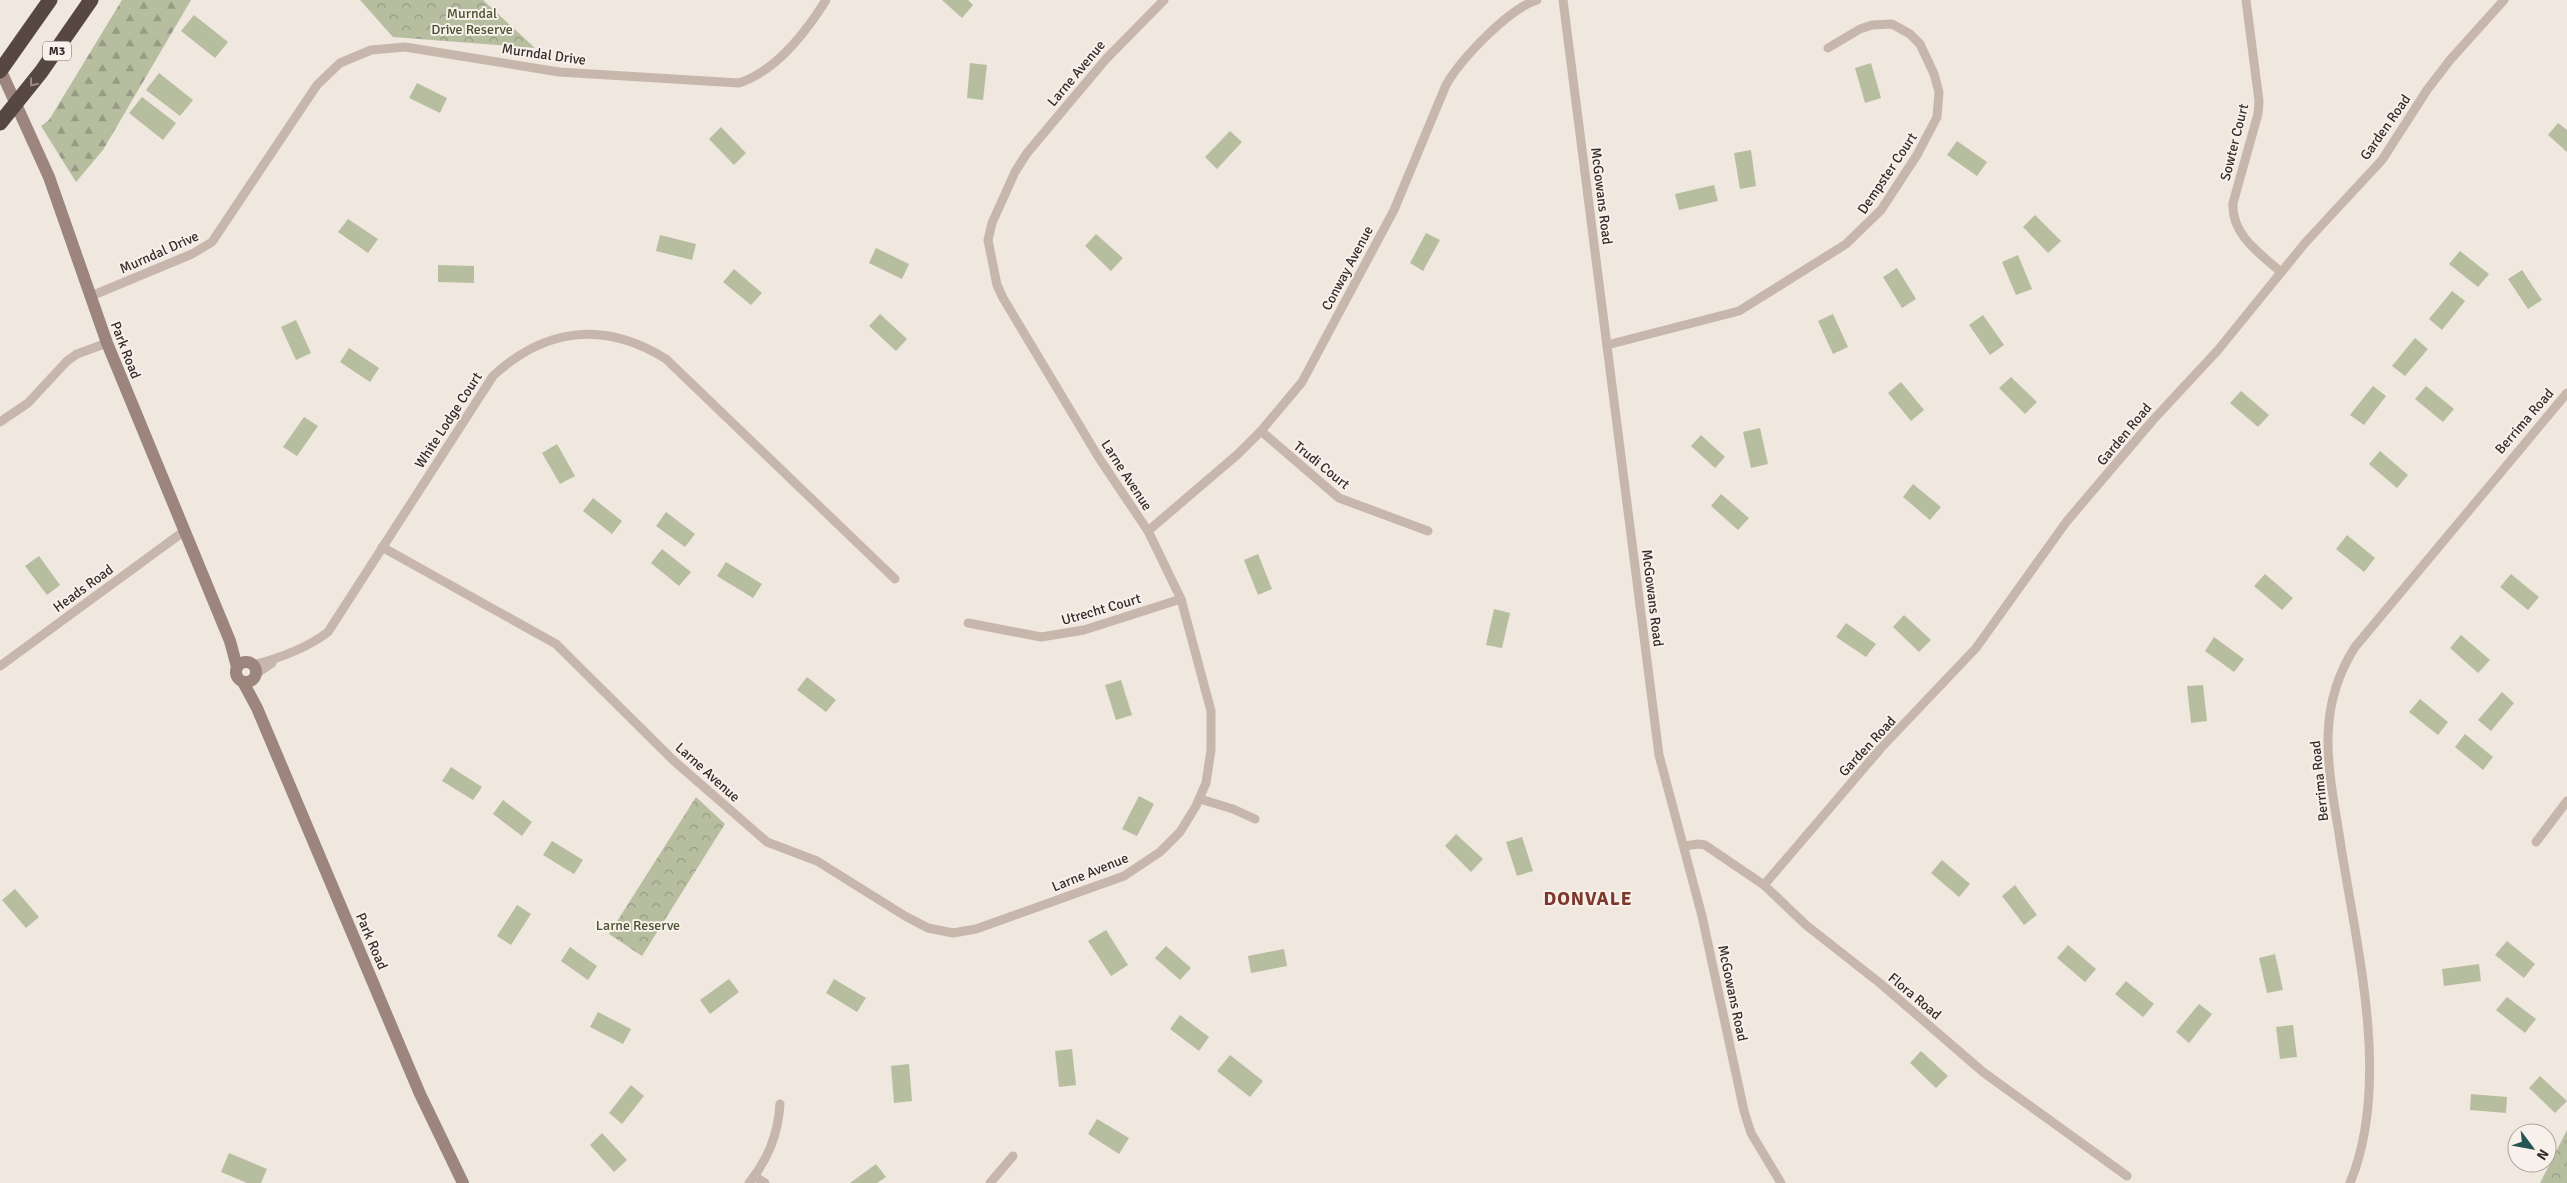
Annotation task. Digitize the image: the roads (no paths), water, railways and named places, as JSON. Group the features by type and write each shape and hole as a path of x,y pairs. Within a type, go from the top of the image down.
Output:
{"highway":[{"name":"M3","path":"0,70 50,0"},
{"name":"M3","path":"0,123 41,72 91,0"}],"street":[{"name":"Murndal Drive","path":"91,296 192,254 212,242 306,99 327,74 340,63 354,56 371,50 405,47 559,72 739,83 753,78 793,44 826,0"},
{"name":"Larne Avenue","path":"382,547 548,638 566,651 666,753 761,837 817,861 905,916 942,932 976,930 1129,873 1154,857 1172,841 1188,820 1200,799 1210,768 1212,726 1198,656 1181,599 1148,531 1084,434 1050,373 1003,298 997,285 988,240 992,223 1007,189 1027,153 1106,59 1164,0"},
{"name":"Conway Avenue","path":"1148,531 1231,460 1261,431 1302,382 1394,210 1446,85 1455,70 1486,37 1524,7 1538,0"},
{"name":"McGowans Road","path":"1563,0 1659,755 1685,846 1719,990 1744,1112 1751,1133 1781,1183"},
{"name":"Sowter Court","path":"2246,0 2259,100 2258,114 2233,203 2232,214 2238,231 2281,272"},
{"name":"Garden Road","path":"1764,886 1881,748 1976,648 2067,521 2153,420 2218,350 2281,272 2382,160 2427,90 2450,60 2504,0"},
{"name":"Dempster Court","path":"1607,345 1739,311 1846,244 1882,210 1917,155 1937,117 1939,92 1934,74 1920,44 1910,34 1892,24 1872,25 1860,29 1828,48"},
{"name":"Park Road","path":"0,70 63,212 107,344 183,532 230,641 248,671 258,708 420,1094 463,1183"},
{"name":"White Lodge Court","path":"248,671 313,643 328,632 493,376 533,346 554,338 574,334 617,336 638,343 666,360 895,579"},
{"path":"0,422 28,403 67,361 78,354 107,344"},
{"name":"Berrima Road","path":"2350,1183 2362,1149 2368,1115 2371,1067 2362,978 2327,750 2330,705 2343,666 2355,647 2488,485 2567,393"},
{"name":"Trudi Court","path":"1261,431 1339,498 1428,530"},
{"name":"Heads Road","path":"0,666 183,532"},
{"name":"Utrecht Court","path":"968,623 1041,637 1084,630 1181,599"},
{"path":"1200,799 1233,809 1255,820"},
{"path":"2536,842 2567,800"},
{"name":"Flora Road","path":"1685,846 1705,845 1764,886 1806,925 1881,984 1983,1072 2127,1176"},
{"path":"765,1183 752,1180 776,1136 780,1104"},
{"path":"990,1183 1013,1156"}],"district":[{"name":"DONVALE","path":"1588,898"}],"park label":[{"name":"Murndal Drive Reserve","path":"472,22"},
{"name":"Larne Reserve","path":"638,925"}]}
